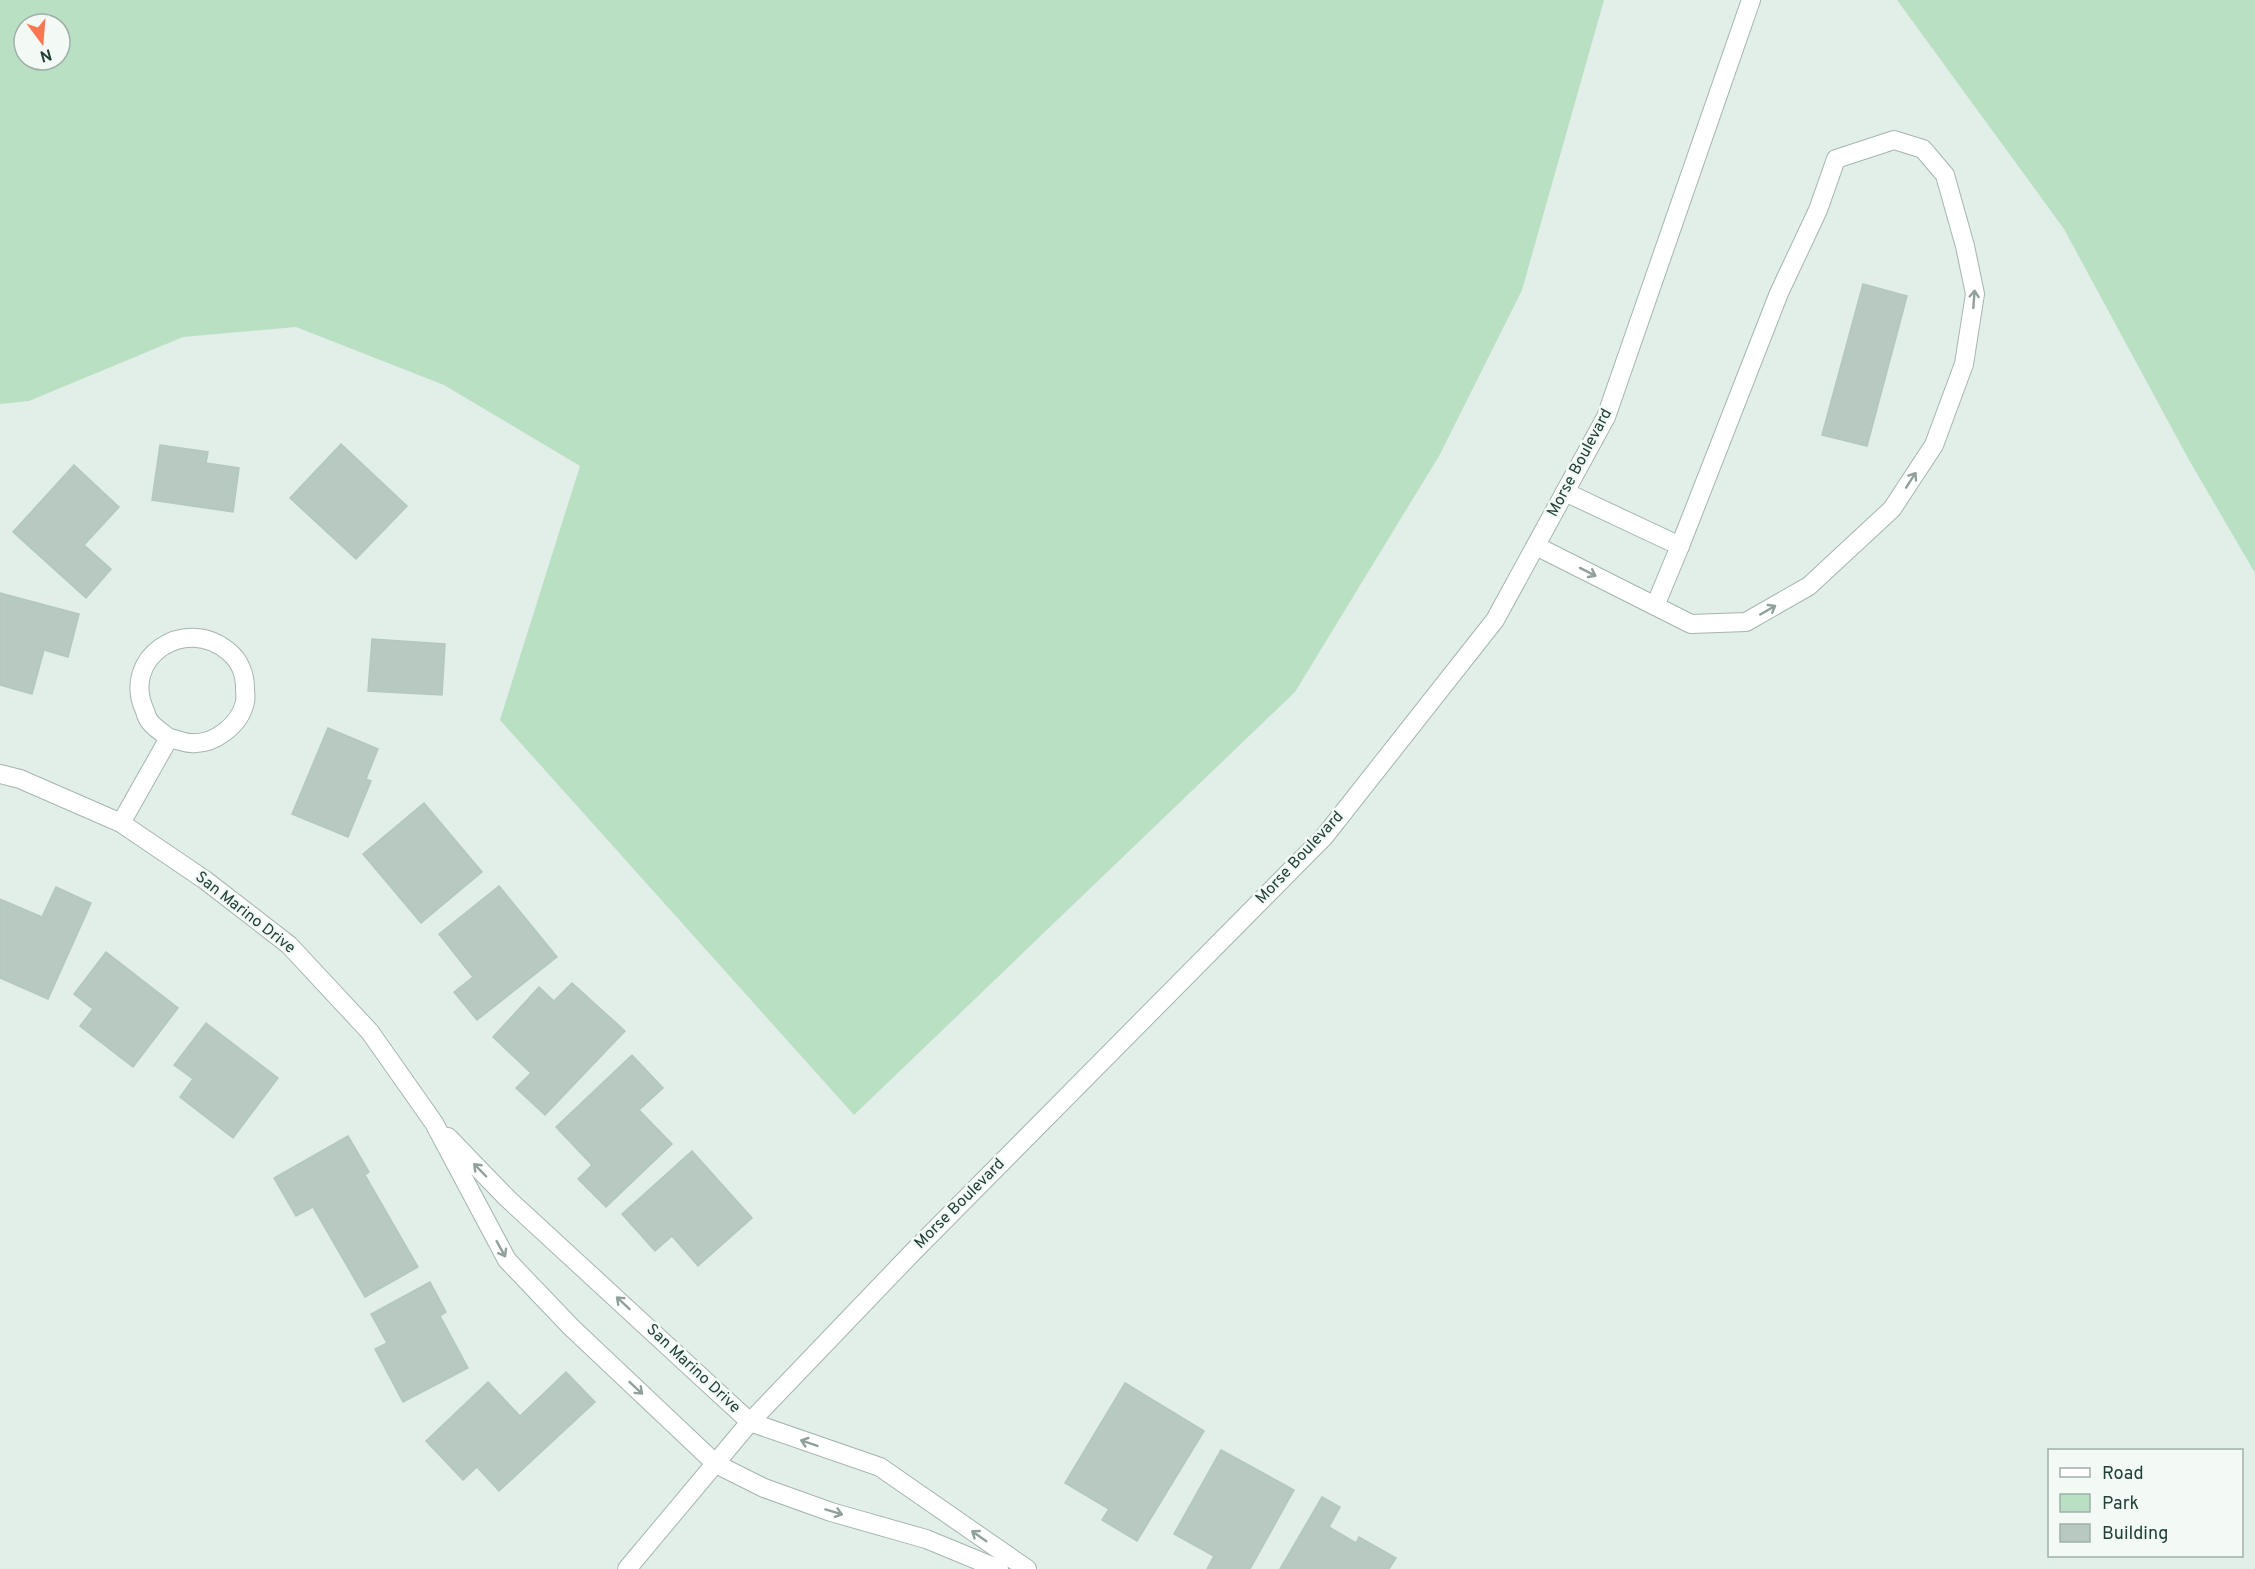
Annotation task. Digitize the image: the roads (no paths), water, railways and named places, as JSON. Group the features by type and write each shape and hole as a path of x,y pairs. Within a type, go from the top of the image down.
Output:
{"street":[{"name":"Morse Boulevard","path":"627,1569 750,1422 912,1253 1324,837 1495,620 1606,417 1751,0"},
{"path":"1536,546 1655,606 1691,624 1746,622 1809,586 1892,509 1934,445 1964,364 1975,294 1965,246 1945,175 1923,149 1894,140 1836,159 1818,210 1779,293 1655,606"},
{"path":"1566,492 1680,546"},
{"path":"194,636 217,642 236,657 245,679 245,703 234,724 215,739 191,743 169,738 150,722 140,700 140,677 151,655 170,641 194,636"},
{"path":"120,823 169,738"},
{"name":"San Marino Drive","path":"0,774 20,779 120,823 205,880 288,945 370,1032 434,1123 507,1260 572,1327 716,1464 764,1488 831,1512 926,1539 999,1569"},
{"name":"San Marino Drive","path":"434,1123 507,1198 750,1422 880,1467 1027,1569"}]}
